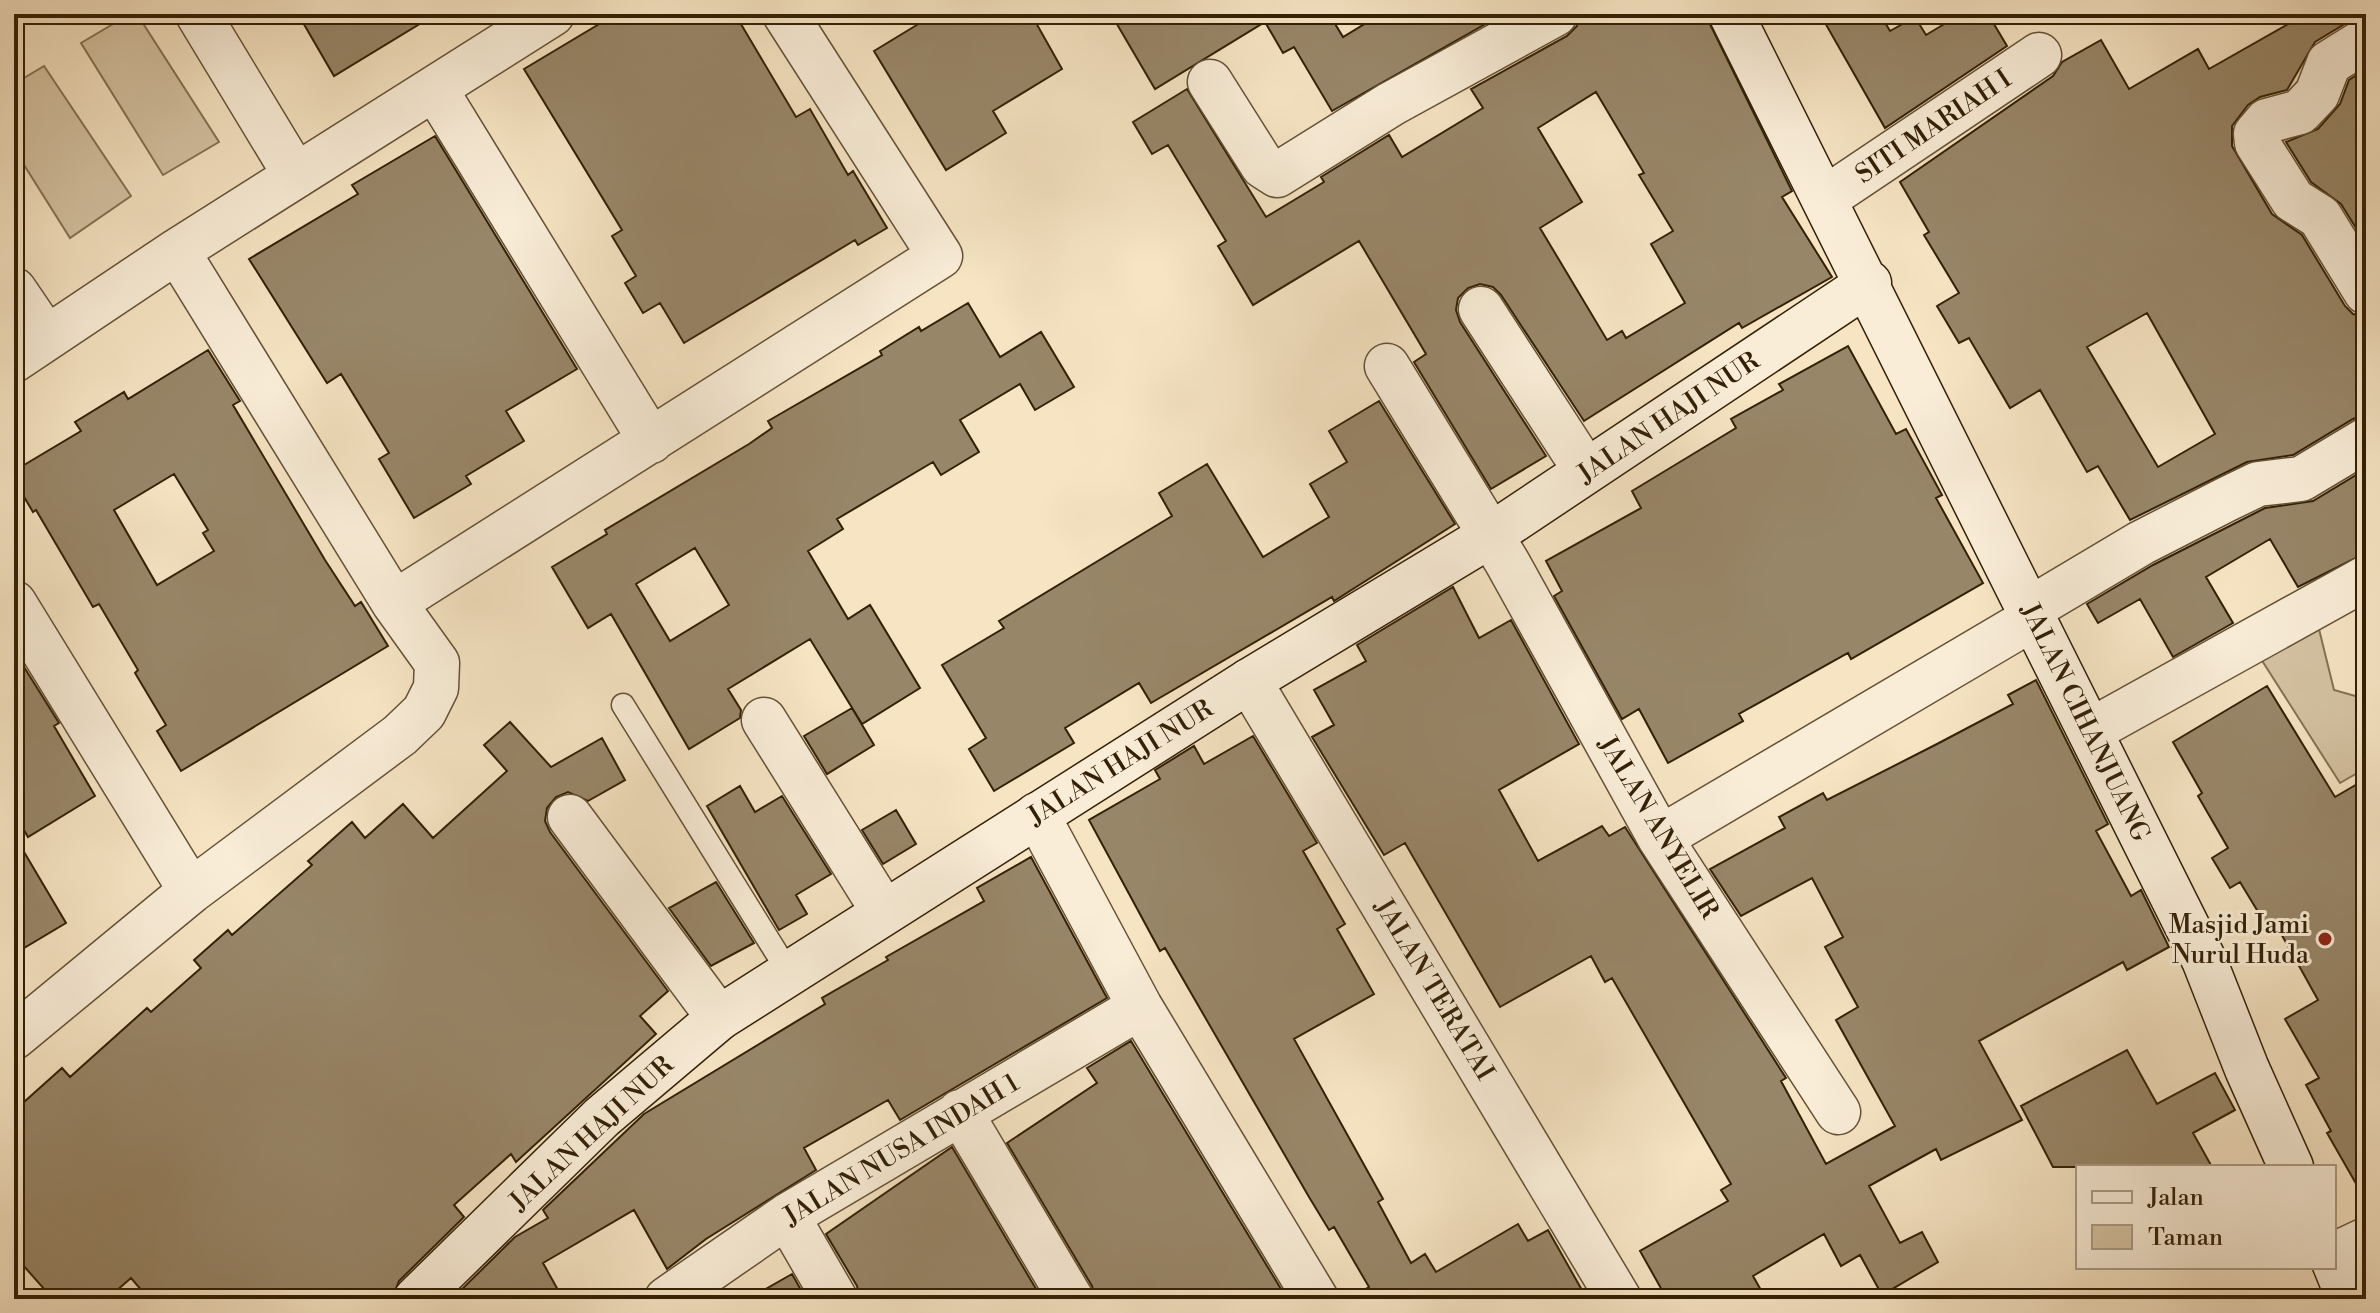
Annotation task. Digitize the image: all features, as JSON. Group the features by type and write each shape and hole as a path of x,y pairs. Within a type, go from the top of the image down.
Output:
{"street":[{"path":"198,14 296,176"},
{"path":"14,290 30,348 177,251 552,14"},
{"path":"394,603 940,256 785,14"},
{"path":"1210,82 1263,166 1277,175 1391,104 1555,14"},
{"name":"JALAN CIHANJUANG","path":"1740,17 1826,198 2204,960 2247,1069 2290,1165"},
{"path":"2362,275 2320,217 2293,200 2257,143 2256,134 2267,121 2300,112 2317,94 2329,63 2366,40"},
{"name":"SITI MARIAH I","path":"1826,198 2039,55"},
{"path":"435,89 651,441"},
{"path":"14,1037 191,891 400,735 424,712 436,688 437,663 394,603 177,251"},
{"name":"JALAN HAJI NUR","path":"416,1299 602,1117 719,1018 1249,681 1491,535 1869,283"},
{"path":"1481,309 1586,471"},
{"name":"JALAN ANYELIR","path":"1387,366 1491,535 1660,838 1838,1112"},
{"path":"1660,838 2032,613 2141,543 2258,484 2301,479 2366,440"},
{"path":"2090,731 2366,578"},
{"path":"14,603 191,891"},
{"name":"JALAN TERATAI","path":"1249,681 1619,1299"},
{"path":"764,720 884,912"},
{"path":"1037,815 1140,1007 1316,1299"},
{"path":"570,817 719,1018"},
{"name":"JALAN NUSA INDAH 1","path":"667,1299 787,1216 1140,1007"},
{"path":"960,1112 1071,1299"},
{"path":"787,1216 835,1299"},
{"path":"2336,1254 2366,1240"},
{"path":"2336,1267 2349,1299"}],"lane":[{"path":"623,705 789,973"}],"green space":[{"path":"130,14 137,14 219,142 163,175 81,43"},
{"path":"44,66 131,196 70,238 14,149 14,84"},
{"path":"2317,621 2334,690 2366,699 2366,768 2340,783 2261,659"}],"building":[{"path":"298,14 436,14 334,76"},
{"path":"616,14 735,14 796,117 810,109 848,175 853,171 887,228 858,245 855,240 684,343 660,303 643,313 625,283 636,276 612,236 622,230 524,69"},
{"path":"935,14 1031,14 1062,69 993,111 1006,133 946,170 874,51"},
{"path":"1111,14 1348,14 1334,22 1343,37 1381,14 1503,14 1332,111 1294,47 1283,53 1265,22 1155,89"},
{"path":"1580,14 1705,14 1792,191 1782,197 1832,277 1742,328 1739,323 1584,421 1501,295 1493,287 1480,284 1468,288 1458,298 1456,310 1460,322 1546,456 1491,489 1414,362 1426,354 1359,241 1253,305 1218,246 1226,241 1168,145 1152,154 1133,122 1187,89 1266,217 1324,182 1321,177 1389,135 1402,157 1483,108 1471,89 1567,36 1577,26","holes":["1596,92 1644,173 1639,175 1673,231 1651,244 1685,303 1626,338 1622,331 1607,340 1540,228 1582,202 1538,128"]},
{"path":"1820,14 1880,14 1890,31 1915,17 1926,35 1961,14 1988,14 2007,46 1885,128"},
{"path":"2306,14 2366,15 2353,19 2315,42 2287,90 2260,97 2248,105 2232,126 2232,146 2272,214 2302,235 2345,306 2353,314 2366,317 2366,415 2353,419 2293,455 2247,462 2130,520 2098,466 2087,472 2040,390 2010,408 1969,338 1959,343 1937,306 1959,293 1924,235 1929,232 1900,182 2053,76 2062,62 2101,40 2129,89 2198,49 2209,69","holes":["2147,313 2215,434 2158,467 2087,347"]},
{"path":"2366,69 2366,244 2341,204 2311,182 2286,142 2318,129 2340,104 2349,80"},
{"path":"435,136 577,369 506,411 524,441 466,476 471,484 414,518 379,459 389,453 341,374 327,383 249,259 358,194 352,185"},
{"path":"968,303 1000,357 1041,332 1074,387 1035,410 1020,384 960,420 979,452 941,475 933,462 837,519 843,529 808,551 848,619 870,605 920,688 862,724 810,639 728,689 741,710 740,718 689,749 611,614 588,628 552,567 607,534 605,530 749,444 772,428 768,421 882,355 880,351 919,327 921,331","holes":["695,548 729,605 670,641 636,584"]},
{"path":"1848,346 1896,434 1906,429 1942,495 1936,498 1983,583 1851,659 1848,653 1739,714 1743,721 1668,763 1639,709 1622,719 1554,596 1562,591 1546,561 1641,508 1632,491 1736,428 1731,419 1783,390 1779,384"},
{"path":"208,350 240,401 233,405 325,560 355,606 361,602 388,646 181,771 157,731 166,725 135,673 138,670 99,604 93,607 36,510 33,512 14,480 14,471 81,431 75,422 124,392 128,399","holes":["174,474 208,530 203,533 214,551 157,585 114,510"]},
{"path":"1379,401 1455,524 1334,601 1332,597 1151,703 1139,683 1065,728 1074,743 994,791 969,749 986,738 942,665 1004,628 999,621 1172,516 1159,493 1207,464 1263,557 1329,517 1310,484 1347,462 1329,431"},
{"path":"2366,469 2366,553 2298,587 2270,539 2206,577 2233,623 2173,657 2140,599 2098,623 2087,604 2153,565 2265,508 2313,501"},
{"path":"1453,587 1479,638 1511,620 1579,744 1499,790 1538,861 1602,826 1609,836 1625,827 1786,1078 1781,1081 1826,1164 1895,1126 1836,1020 1858,1007 1825,947 1843,937 1812,878 1741,916 1710,869 1785,828 1779,817 1823,793 1827,800 2013,704 2008,695 2036,680 2108,824 2096,831 2131,896 2141,890 2169,947 2127,970 2123,962 1979,1041 2022,1120 1941,1160 1936,1149 1869,1186 1900,1243 1922,1232 1938,1262 1882,1295 1860,1255 1841,1266 1824,1234 1753,1276 1766,1299 1667,1299 1640,1251 1728,1201 1721,1190 1731,1184 1612,978 1605,982 1591,956 1500,1007 1405,843 1384,855 1312,737 1334,725 1314,690 1366,661 1357,645"},
{"path":"14,651 59,723 54,726 95,796 28,837 14,813"},
{"path":"2267,686 2335,797 2366,779 2366,1201 2327,1133 2331,1131 2306,1085 2319,1078 2285,1019 2318,1000 2274,921 2266,925 2240,882 2230,888 2212,858 2228,848 2198,796 2202,793 2173,742"},
{"path":"852,708 874,745 827,774 804,736"},
{"path":"510,722 551,767 602,738 625,780 588,801 568,792 556,797 547,808 545,821 668,991 640,1016 656,1034 516,1162 511,1154 454,1205 464,1217 399,1281 392,1299 149,1299 131,1278 107,1299 53,1299 14,1255 14,1111 62,1068 70,1077 147,1008 151,1012 201,968 194,960 228,930 232,935 312,865 308,861 352,822 365,838 403,804 433,838 507,771 484,745"},
{"path":"1253,736 1317,843 1303,851 1345,924 1337,929 1374,994 1294,1039 1383,1199 1378,1202 1411,1263 1425,1254 1436,1272 1518,1224 1528,1241 1548,1230 1587,1299 1349,1299 1369,1287 1334,1227 1329,1230 1309,1197 1165,948 1160,951 1089,820 1160,779 1155,770 1194,746 1204,764"},
{"path":"740,786 755,812 782,796 831,874 796,895 807,914 779,930 707,806"},
{"path":"896,810 916,844 883,864 862,830"},
{"path":"14,835 66,923 14,954"},
{"path":"1031,857 1107,998 900,1120 888,1100 804,1148 816,1170 706,1239 667,1269 634,1210 543,1263 563,1299 452,1299 515,1237 548,1218 543,1210 644,1114 825,1004 822,998 888,960 886,957 984,901 977,888"},
{"path":"716,882 754,943 711,966 669,908"},
{"path":"1131,1041 1287,1299 1096,1299 1092,1286 1007,1143 1097,1083 1087,1068"},
{"path":"2127,1050 2157,1104 2215,1073 2235,1110 2193,1133 2211,1165 2053,1167 2021,1106"},
{"path":"952,1147 1042,1299 860,1299 857,1286 826,1234"},
{"path":"792,1274 806,1299 748,1299"}],"place":[{"name":"Masjid Jami Nurul Huda","path":"2325,939"}]}
